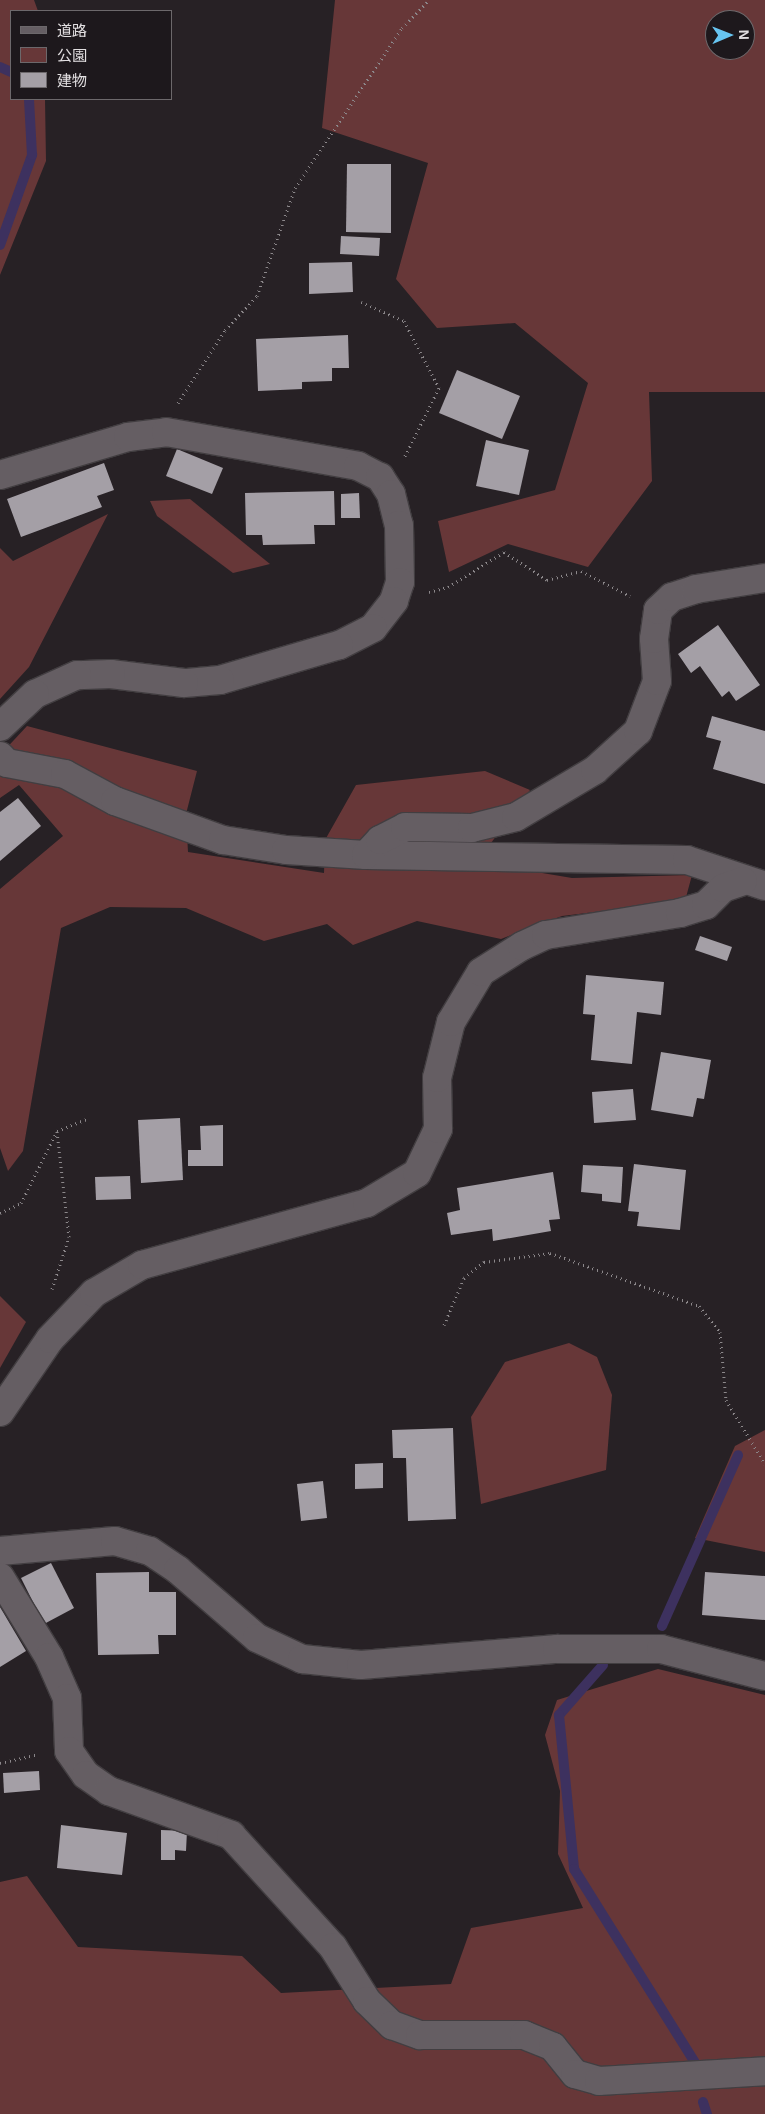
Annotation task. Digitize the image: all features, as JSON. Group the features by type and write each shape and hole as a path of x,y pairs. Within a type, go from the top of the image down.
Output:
{"street":[{"path":"0,475 128,437 166,432 358,466 380,477 391,494 399,525 400,582 394,601 373,628 339,645 220,680 184,683 111,674 77,675 35,694 0,727"},
{"path":"366,855 380,840 404,827 472,828 516,817 595,770 638,731 657,681 654,639 658,610 672,597 696,589 765,578"},
{"path":"0,756 7,763 65,774 114,801 223,840 286,850 366,855 687,860 708,864 754,884"},
{"path":"0,1412 50,1339 94,1293 142,1265 367,1203 417,1173 438,1129 437,1078 451,1022 481,972 522,946 546,936 680,913 706,905 723,888 754,884"},
{"path":"0,1551 115,1541 150,1551 178,1570 257,1638 302,1659 361,1665 557,1649 661,1649 765,1676"},
{"path":"0,1577 50,1657 66,1698 69,1751 86,1775 109,1791 231,1835 333,1948 367,2001 392,2025 420,2035 524,2036 553,2047 575,2074 599,2081 765,2071"}],"path":[{"path":"166,432 173,410 225,330 257,296 295,188 402,28 428,0"},
{"path":"361,302 404,321 439,388 405,457 380,477"},
{"path":"394,601 448,587 504,552 547,580 581,571 658,610"},
{"path":"0,1213 21,1203 57,1130 87,1119"},
{"path":"51,1293 69,1237 57,1130"},
{"path":"444,1325 464,1278 484,1262 550,1253 699,1306 720,1332 726,1400 765,1464"},
{"path":"0,1763 18,1756 69,1751"}],"green space":[{"path":"0,0 34,0 38,10 10,10 10,100 45,100 46,161 0,275"},
{"path":"335,0 765,0 765,392 649,392 652,481 588,567 508,544 449,572 438,521 555,490 588,383 515,323 437,328 396,279 428,163 322,128"},
{"path":"190,499 270,564 233,573 157,516 150,501"},
{"path":"108,514 29,667 0,699 0,548 13,561"},
{"path":"27,726 197,771 186,814 188,852 324,873 325,840 356,785 485,771 530,790 477,862 572,878 692,875 685,901 562,916 501,939 417,921 353,945 327,924 264,941 186,908 110,907 61,928 23,1151 8,1171 0,1148 0,889 63,836 19,785 0,798 0,755"},
{"path":"0,1296 26,1322 0,1368"},
{"path":"569,1343 597,1357 612,1395 606,1470 481,1504 471,1417 505,1362"},
{"path":"765,1430 765,1552 695,1538 735,1446"},
{"path":"658,1669 765,1695 765,2114 0,2114 0,1882 27,1876 78,1947 242,1956 281,1993 451,1984 471,1928 583,1908 558,1854 560,1791 545,1735 557,1700"}],"building":[{"path":"347,164 391,164 391,233 346,232"},
{"path":"341,236 380,238 379,256 340,254"},
{"path":"352,262 353,292 309,294 309,263"},
{"path":"348,335 349,368 332,368 332,381 302,382 302,389 258,391 256,339"},
{"path":"457,370 520,396 502,439 439,413"},
{"path":"486,440 529,450 519,495 476,486"},
{"path":"177,449 223,468 212,494 166,476"},
{"path":"104,463 114,490 97,496 102,507 21,537 7,499"},
{"path":"334,491 335,525 314,525 315,544 263,545 262,535 246,535 245,493"},
{"path":"359,493 360,518 341,518 341,494"},
{"path":"718,625 760,685 736,701 729,691 722,697 700,666 691,673 678,654"},
{"path":"712,716 765,731 765,784 713,769 721,741 706,737"},
{"path":"18,798 41,826 0,861 0,812"},
{"path":"700,936 732,947 727,961 695,950"},
{"path":"586,975 664,982 661,1015 637,1012 632,1064 591,1060 595,1015 583,1014"},
{"path":"661,1052 711,1060 704,1099 697,1098 693,1117 651,1110"},
{"path":"633,1089 636,1120 594,1123 592,1092"},
{"path":"180,1118 183,1180 141,1183 138,1120"},
{"path":"223,1125 223,1166 188,1166 188,1150 201,1150 200,1126"},
{"path":"634,1164 686,1170 680,1230 637,1226 639,1212 628,1211"},
{"path":"583,1165 623,1167 621,1203 602,1201 602,1194 581,1192"},
{"path":"553,1172 560,1219 549,1220 551,1231 493,1241 492,1229 451,1235 447,1213 460,1210 457,1188"},
{"path":"130,1176 131,1199 96,1200 95,1177"},
{"path":"453,1428 456,1519 408,1521 406,1458 393,1458 392,1430"},
{"path":"383,1463 383,1488 355,1489 355,1464"},
{"path":"323,1481 327,1518 301,1521 297,1484"},
{"path":"51,1563 74,1608 44,1624 21,1578"},
{"path":"149,1572 149,1592 176,1592 176,1635 158,1635 159,1654 98,1655 96,1573"},
{"path":"705,1572 765,1576 765,1620 702,1615"},
{"path":"0,1607 26,1651 0,1667"},
{"path":"39,1771 40,1790 4,1793 3,1773"},
{"path":"61,1825 127,1833 122,1875 57,1868"},
{"path":"161,1830 187,1831 186,1851 175,1850 175,1860 161,1860"}],"waterway":[{"path":"0,67 10,72"},
{"path":"0,245 32,155 29,100"},
{"path":"662,1626 738,1455"},
{"path":"603,1665 559,1715 574,1869 695,2063"},
{"path":"703,2102 707,2114"}]}
